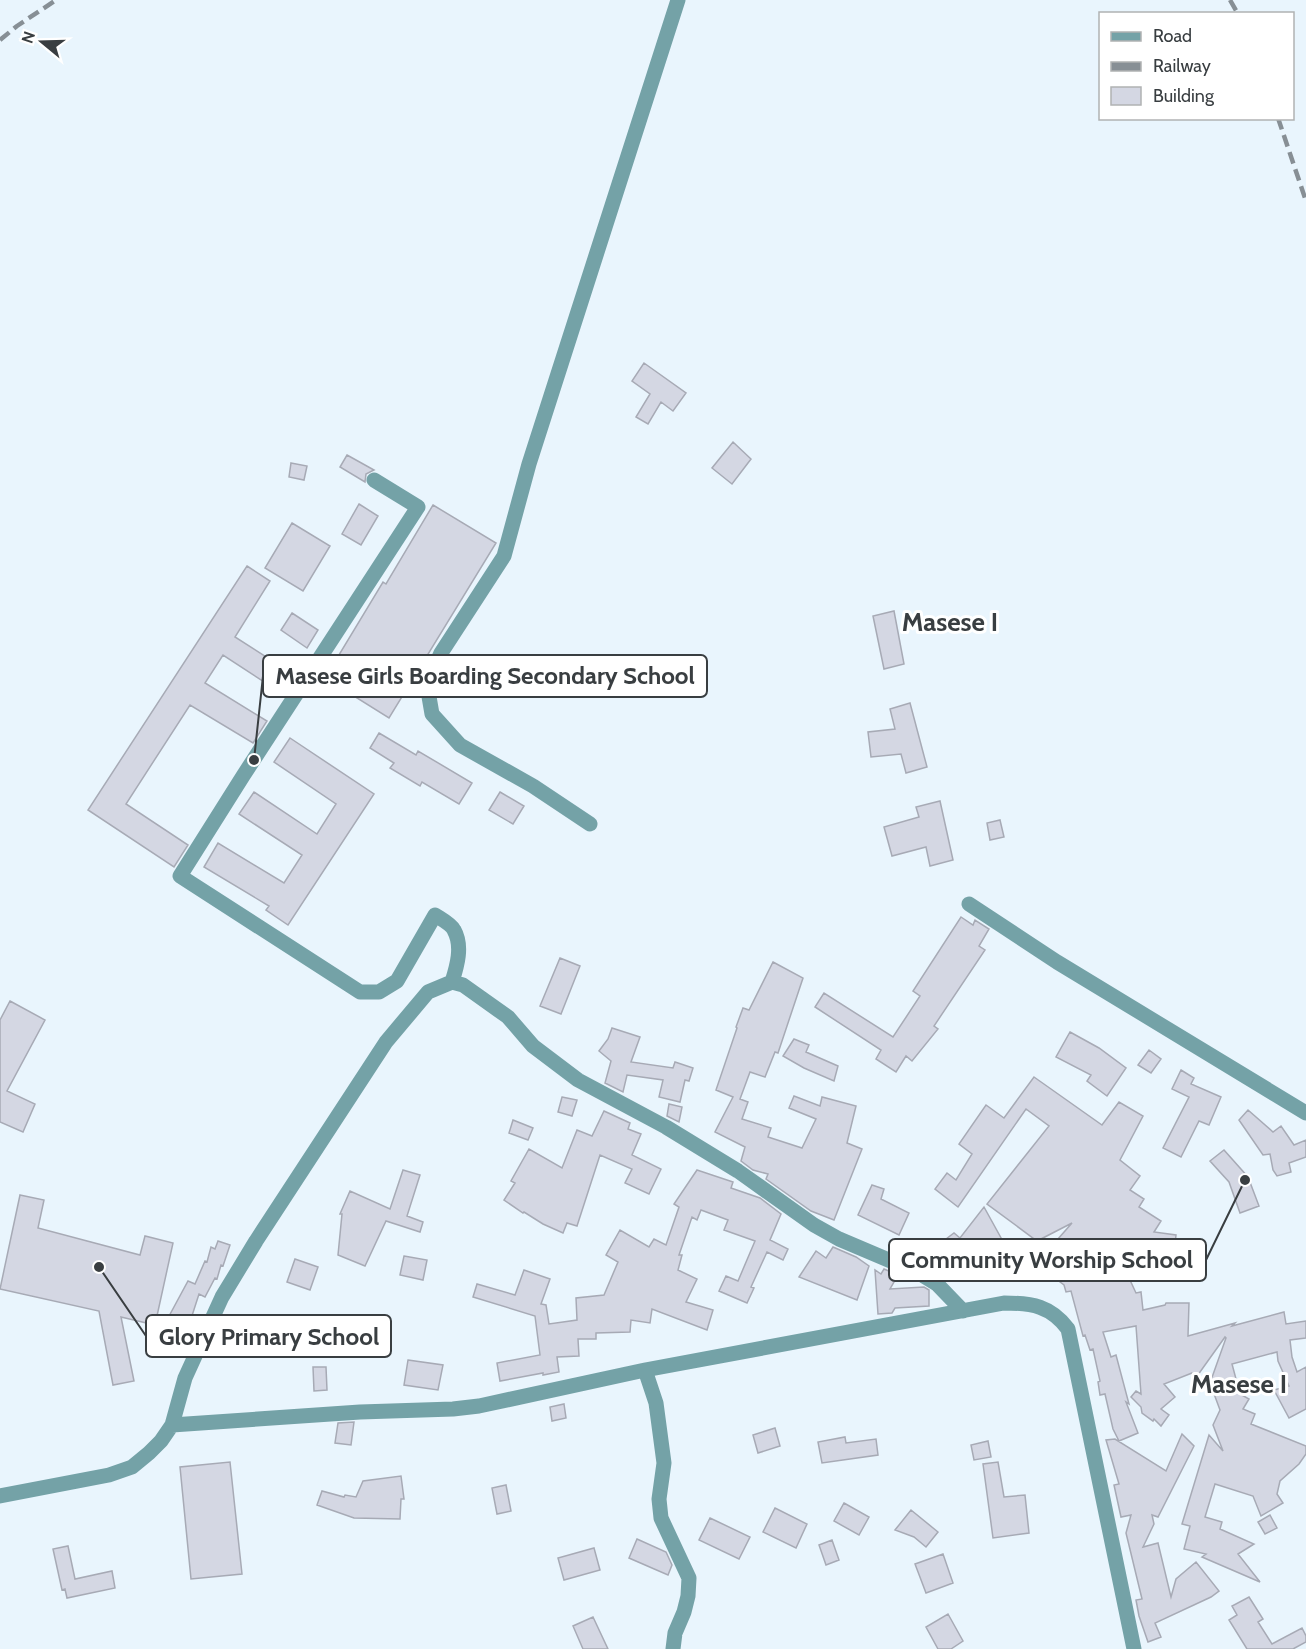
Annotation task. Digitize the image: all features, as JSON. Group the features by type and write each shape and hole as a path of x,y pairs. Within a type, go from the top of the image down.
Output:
{"street":[{"path":"590,824 533,786 460,745 432,714 427,685 441,653 504,556 529,464 678,0"},
{"path":"374,480 417,507 180,876 360,992 379,992 397,981 435,915 454,928 458,941 458,960 452,982"},
{"path":"969,904 1057,962 1306,1113"},
{"path":"0,1496 109,1475 132,1467 149,1453 172,1425 185,1378 222,1297 256,1241 386,1042 428,992 452,982 463,985 508,1017 533,1046 578,1080 666,1127 738,1172 814,1225 839,1239 937,1284 963,1311"},
{"path":"172,1425 479,1406 645,1370 1005,1303 1023,1303 1044,1308 1059,1316 1068,1329 1134,1649"},
{"path":"645,1370 656,1403 664,1463 659,1499 661,1518 688,1578 688,1596 675,1633 673,1649"}],"building":[{"path":"644,363 686,393 673,411 661,402 648,424 636,417 650,394 632,381"},
{"path":"733,442 751,459 732,484 712,468"},
{"path":"347,455 374,470 366,474 365,482 340,467"},
{"path":"291,463 307,466 304,480 289,477"},
{"path":"359,504 378,516 361,545 342,534"},
{"path":"433,505 496,543 389,718 325,678 383,582 386,584"},
{"path":"292,523 330,546 303,591 265,568"},
{"path":"247,566 270,581 235,637 296,676 284,695 223,655 205,683 267,721 253,743 190,705 126,804 188,845 174,867 88,810"},
{"path":"894,611 904,664 884,669 873,616"},
{"path":"292,613 318,630 307,648 281,630"},
{"path":"910,703 927,767 906,773 901,754 871,757 868,732 895,729 890,709"},
{"path":"379,733 416,755 418,751 472,783 459,804 422,782 420,786 390,768 394,763 370,748"},
{"path":"290,738 374,794 288,925 266,910 269,906 204,867 218,843 284,883 302,855 239,814 254,792 317,834 336,804 274,762"},
{"path":"500,792 524,806 513,824 489,810"},
{"path":"940,801 953,860 930,866 926,847 892,856 884,827 919,817 916,807"},
{"path":"1000,820 1004,837 990,840 987,823"},
{"path":"961,917 973,925 975,920 989,929 979,946 985,950 934,1026 938,1029 912,1061 906,1056 896,1072 876,1059 881,1050 815,1007 824,993 893,1037 920,996 913,991"},
{"path":"560,958 580,966 561,1014 540,1006"},
{"path":"773,962 803,978 778,1053 775,1052 765,1077 750,1072 740,1099 748,1102 742,1119 771,1128 768,1137 802,1148 816,1119 789,1108 794,1096 820,1106 822,1097 856,1106 847,1143 862,1149 834,1220 811,1211 766,1179 768,1174 753,1170 741,1161 745,1147 715,1132 733,1097 716,1090 736,1027 743,1008 749,1010"},
{"path":"10,1001 45,1020 7,1091 35,1104 23,1132 0,1122 0,1020"},
{"path":"612,1028 640,1037 631,1062 673,1068 675,1062 693,1068 689,1081 685,1080 680,1102 659,1097 663,1080 627,1075 623,1092 605,1083 611,1061 599,1051 608,1039"},
{"path":"1070,1032 1099,1048 1126,1068 1107,1096 1087,1081 1091,1075 1056,1057"},
{"path":"794,1039 809,1045 806,1052 838,1066 834,1081 783,1056"},
{"path":"1149,1050 1161,1059 1151,1073 1138,1065"},
{"path":"1181,1070 1194,1078 1191,1084 1221,1097 1209,1125 1199,1121 1181,1157 1163,1148 1189,1097 1172,1089"},
{"path":"1034,1077 1102,1125 1119,1102 1143,1116 1120,1160 1140,1176 1130,1190 1144,1199 1139,1207 1161,1221 1154,1232 1176,1235 1174,1254 1145,1251 1147,1258 1123,1265 1136,1293 1141,1292 1143,1310 1166,1303 1189,1303 1188,1336 1284,1312 1286,1324 1306,1321 1306,1338 1290,1340 1297,1372 1306,1367 1306,1409 1289,1418 1274,1390 1289,1386 1278,1361 1277,1352 1232,1364 1240,1394 1249,1399 1243,1409 1255,1414 1251,1424 1306,1446 1306,1454 1299,1464 1280,1481 1277,1494 1283,1503 1261,1516 1253,1496 1215,1484 1205,1517 1222,1522 1220,1529 1254,1544 1238,1554 1260,1582 1202,1557 1206,1554 1184,1549 1190,1526 1182,1524 1209,1435 1223,1451 1213,1425 1220,1410 1210,1383 1226,1338 1195,1379 1192,1373 1164,1384 1175,1397 1161,1409 1169,1415 1161,1426 1154,1419 1153,1421 1142,1413 1141,1407 1131,1397 1136,1391 1141,1394 1136,1326 1103,1332 1111,1357 1116,1355 1129,1404 1126,1402 1138,1433 1119,1441 1113,1429 1105,1394 1100,1395 1098,1382 1100,1381 1093,1349 1090,1350 1085,1335 1083,1336 1071,1291 1066,1292 1064,1285 1036,1264 1072,1223 1037,1241 987,1204 1049,1126 1026,1109 958,1207 935,1189 947,1173 956,1180 972,1154 959,1144 986,1105 1004,1118"},
{"path":"562,1097 577,1100 572,1116 558,1112"},
{"path":"669,1104 682,1107 679,1122 667,1116"},
{"path":"1248,1110 1273,1132 1281,1126 1294,1145 1306,1140 1306,1157 1289,1163 1291,1172 1277,1176 1273,1170 1270,1154 1263,1155 1239,1120"},
{"path":"604,1111 630,1123 628,1129 641,1134 632,1155 661,1169 649,1194 625,1183 632,1169 600,1155 577,1226 567,1223 563,1233 523,1213 504,1200 515,1183 511,1181 529,1149 562,1168 577,1130 592,1136"},
{"path":"513,1120 533,1128 528,1140 509,1133"},
{"path":"1224,1150 1248,1177 1259,1206 1240,1213 1229,1182 1210,1161"},
{"path":"403,1170 420,1175 407,1216 423,1222 420,1232 386,1221 365,1266 338,1255 342,1214 340,1214 350,1191 390,1209"},
{"path":"697,1170 733,1182 731,1188 760,1198 781,1214 770,1240 788,1249 783,1260 767,1252 751,1287 754,1288 747,1303 719,1291 726,1276 738,1281 755,1241 724,1230 728,1220 701,1210 697,1220 692,1217 679,1255 682,1255 678,1270 697,1279 686,1302 713,1310 707,1330 652,1309 650,1323 631,1320 630,1332 596,1333 596,1339 578,1339 579,1356 557,1357 559,1372 500,1381 497,1363 540,1355 535,1316 473,1297 477,1284 515,1295 524,1270 550,1279 541,1304 546,1305 549,1324 577,1320 576,1298 604,1295 618,1262 606,1255 620,1230 649,1247 654,1239 666,1245 679,1207 674,1204"},
{"path":"872,1185 884,1189 881,1199 909,1213 899,1235 858,1215"},
{"path":"20,1195 44,1200 38,1228 140,1255 145,1236 173,1243 155,1325 121,1317 134,1381 113,1385 99,1311 0,1289"},
{"path":"984,1207 1011,1256 974,1275 971,1264 962,1277 942,1248 942,1242 954,1233 960,1238"},
{"path":"218,1241 230,1245 223,1266 221,1265 217,1279 215,1278 205,1297 199,1294 189,1325 168,1318 188,1281 195,1284 205,1261 207,1262 211,1247 215,1249"},
{"path":"833,1247 856,1257 869,1266 857,1300 799,1277 816,1251 826,1258"},
{"path":"404,1256 427,1260 423,1280 400,1275"},
{"path":"295,1259 318,1267 310,1290 287,1282"},
{"path":"884,1269 898,1275 890,1289 924,1287 929,1290 929,1306 895,1308 892,1313 878,1314 875,1270 881,1274"},
{"path":"408,1360 443,1365 438,1390 404,1385"},
{"path":"313,1367 326,1367 327,1390 314,1391"},
{"path":"564,1404 566,1418 552,1421 550,1407"},
{"path":"354,1422 351,1445 335,1443 338,1423"},
{"path":"775,1428 780,1446 758,1453 753,1435"},
{"path":"1182,1434 1194,1446 1158,1517 1152,1515 1154,1524 1143,1547 1158,1543 1171,1597 1176,1579 1196,1562 1219,1591 1155,1623 1161,1637 1148,1642 1139,1616 1136,1600 1142,1599 1126,1533 1131,1515 1121,1517 1114,1485 1119,1484 1106,1440 1115,1439 1166,1471"},
{"path":"845,1437 846,1443 876,1439 878,1455 822,1463 818,1442"},
{"path":"988,1441 991,1457 974,1460 971,1445"},
{"path":"230,1462 242,1574 191,1579 180,1467"},
{"path":"998,1462 1004,1497 1025,1495 1029,1533 993,1538 983,1464"},
{"path":"401,1476 404,1499 401,1499 400,1519 354,1518 317,1505 322,1491 344,1497 345,1495 356,1497 363,1481"},
{"path":"506,1485 511,1511 497,1514 492,1488"},
{"path":"844,1503 869,1517 859,1535 834,1521"},
{"path":"775,1508 807,1524 796,1548 763,1532"},
{"path":"911,1510 938,1532 926,1547 914,1537 895,1530"},
{"path":"1270,1515 1277,1528 1265,1534 1258,1522"},
{"path":"710,1518 750,1537 739,1559 699,1540"},
{"path":"637,1539 666,1552 672,1565 668,1575 629,1558"},
{"path":"832,1540 839,1560 826,1565 819,1545"},
{"path":"68,1546 75,1579 112,1571 115,1588 67,1598 65,1589 62,1590 53,1549"},
{"path":"594,1548 600,1570 564,1580 558,1558"},
{"path":"943,1554 953,1583 926,1593 915,1564"},
{"path":"1249,1597 1263,1619 1258,1622 1272,1644 1302,1628 1306,1642 1293,1649 1247,1649 1229,1620 1237,1615 1232,1606"},
{"path":"948,1614 963,1641 951,1649 938,1649 926,1627"},
{"path":"593,1617 608,1649 583,1649 573,1626"}],"railway":[{"path":"0,40 56,0"},
{"path":"1230,0 1237,12"},
{"path":"1279,120 1306,201"}],"place":[{"name":"Masese Girls Boarding Secondary School","path":"254,760"},
{"name":"Community Worship School","path":"1245,1180"},
{"name":"Glory Primary School","path":"99,1267"}],"district":[{"name":"Masese I","path":"950,622"},
{"name":"Masese I","path":"1239,1384"}]}
